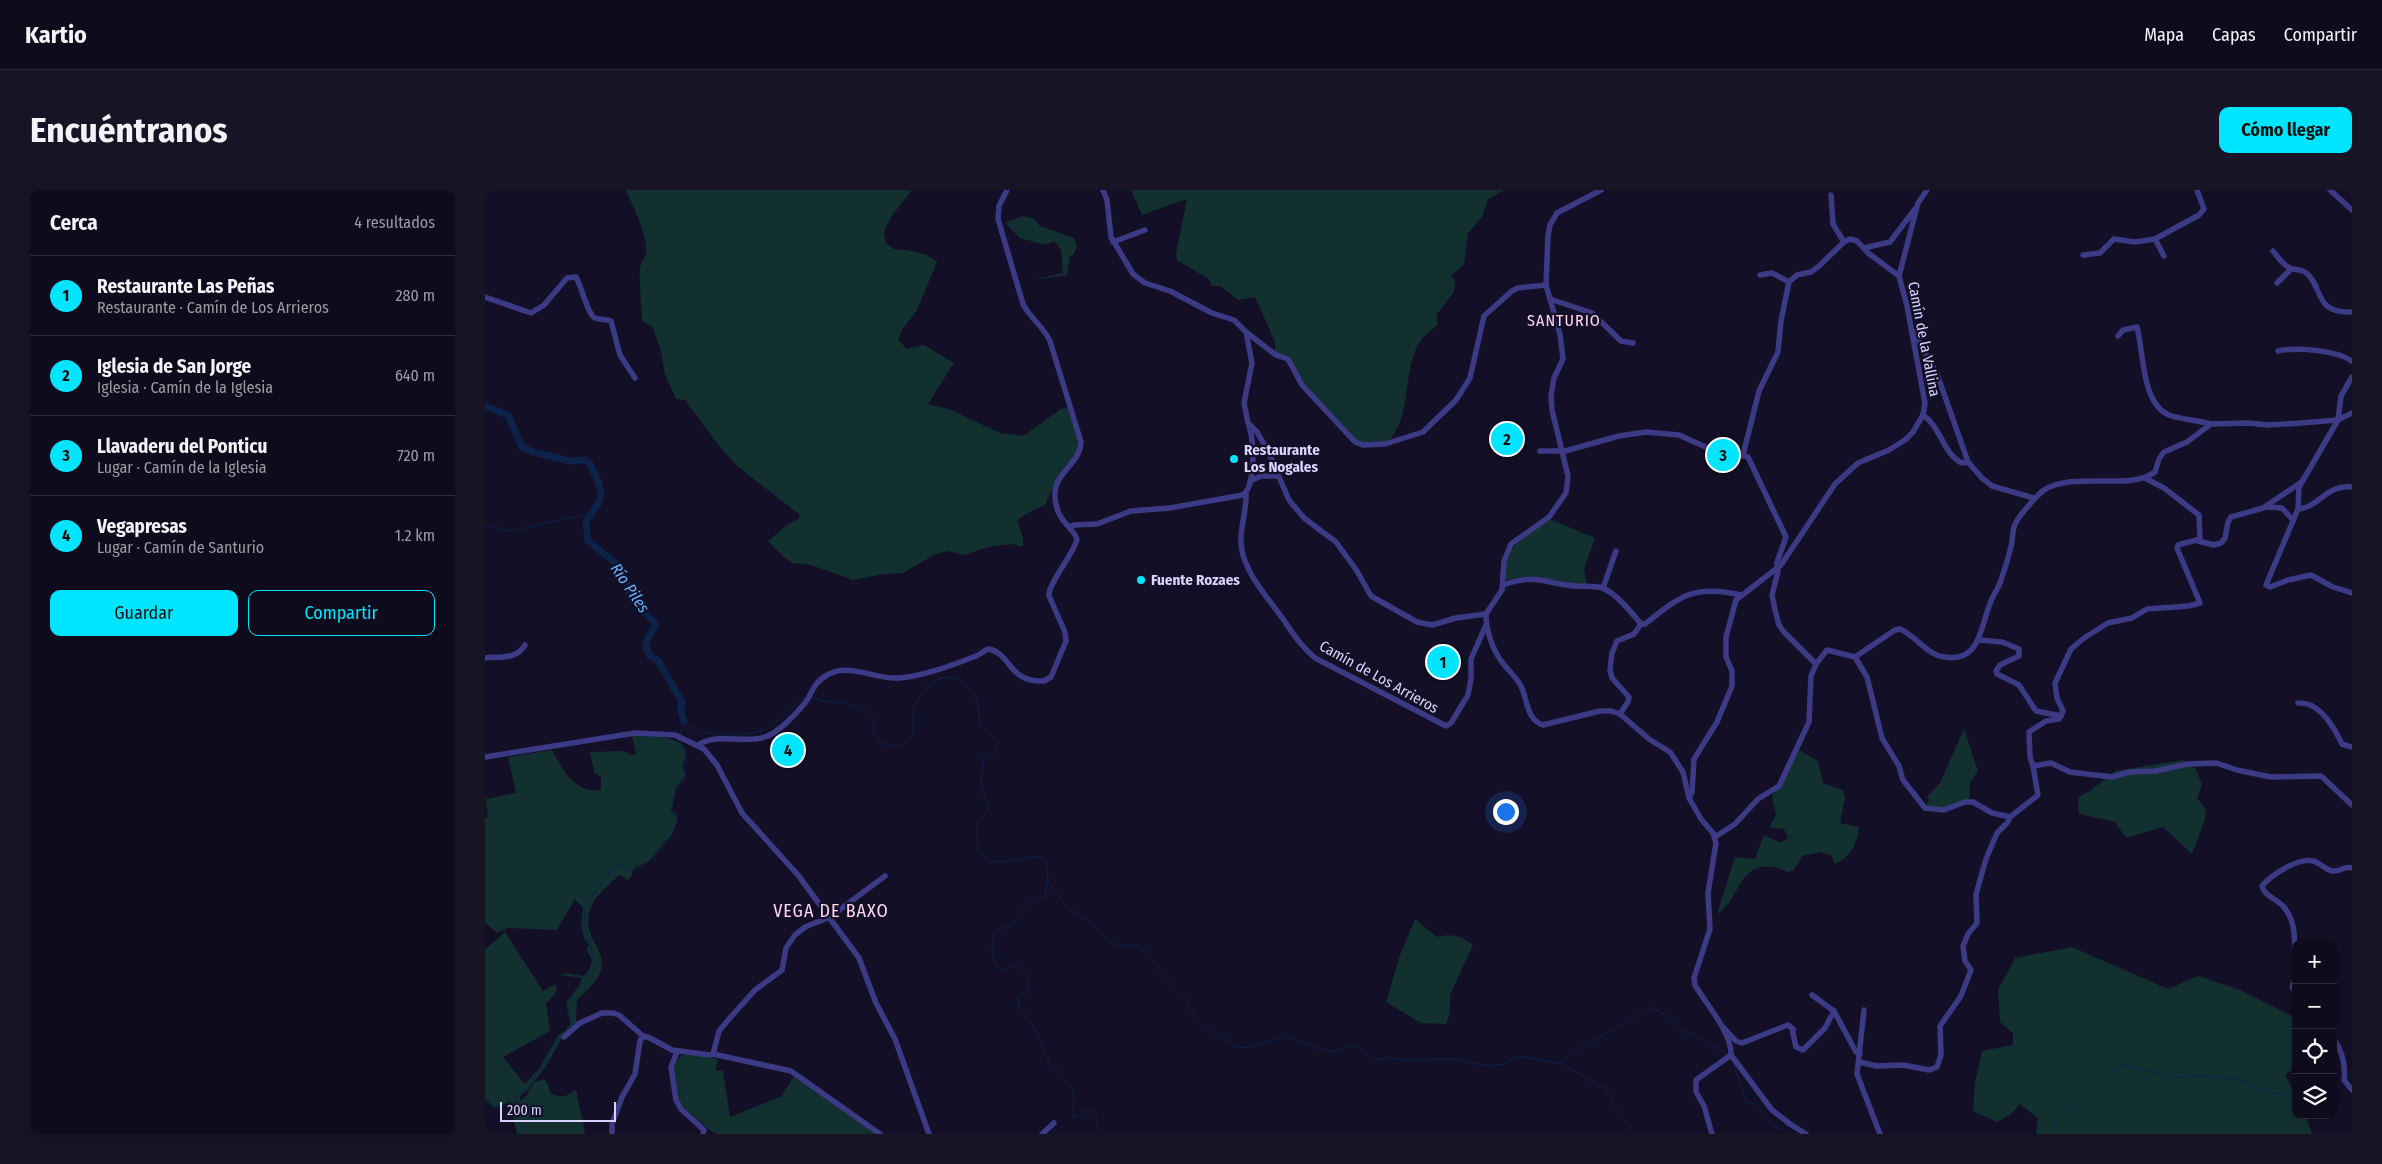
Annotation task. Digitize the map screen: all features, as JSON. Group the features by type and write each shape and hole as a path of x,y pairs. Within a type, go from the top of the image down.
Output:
{"street":[{"path":"698,745 709,739 746,740 766,737 789,718 808,697 813,687 826,676 841,670 854,670 880,677 902,678 954,663 989,649 996,652 1023,679 1038,682 1048,681 1066,641 1065,632 1048,590 1077,541 1077,536 1061,519 1057,508 1055,491 1062,473 1080,452 1081,438 1071,406 1061,384 1049,341 1042,326 1029,314 1023,304 998,219 999,206 1007,190"},
{"path":"1103,190 1113,242 1130,270 1140,281 1170,290 1212,313 1234,320 1245,332 1276,355 1289,358 1302,385 1355,442 1363,445 1385,444 1420,434 1456,400 1472,374 1482,320 1487,313 1518,288 1546,285"},
{"path":"1601,190 1561,209 1553,219 1548,236 1546,285 1562,350 1561,365 1554,378 1551,396 1561,451 1569,480 1566,493 1549,518 1511,544 1504,561 1503,585 1500,595 1486,614 1486,625 1497,655 1520,685 1535,722 1543,725 1600,712 1611,711 1620,714 1649,739 1670,752 1683,772 1689,798 1715,837 1715,856 1708,893 1710,928 1694,978 1703,998 1730,1044 1731,1055 1772,1110 1789,1124 1806,1134"},
{"name":"Camín de la Vallina","path":"1741,595 1778,568 1809,526 1835,484 1858,463 1905,440 1913,432 1923,415 1925,403 1899,276 1917,208 1927,190"},
{"path":"2083,256 2100,253 2114,239 2135,242 2155,239 2203,210 2197,190"},
{"path":"2330,190 2352,210"},
{"path":"1831,194 1833,224 1843,242"},
{"path":"1863,248 1891,242 1917,208"},
{"path":"1113,242 1145,230"},
{"path":"2155,239 2164,256"},
{"path":"1743,455 1759,392 1778,352 1781,321 1789,282 1797,275 1811,272 1843,242 1855,240 1899,276"},
{"path":"2273,251 2291,269 2302,271 2307,275 2326,306 2352,312"},
{"path":"2277,283 2291,269"},
{"path":"1760,275 1772,273 1789,282"},
{"path":"485,298 531,313 545,305 567,278 576,277 591,315 595,318 611,321 620,355 635,378"},
{"path":"1549,299 1592,313 1621,341 1633,343"},
{"path":"1910,326 1937,374 1968,462 1992,486 2031,499 2034,498"},
{"path":"2118,336 2123,330 2137,327 2143,367 2155,404 2172,416 2211,424 2248,423 2269,425 2339,420"},
{"path":"1070,527 1074,525 1097,524 1131,511 1170,508 1240,496 1246,493 1250,481 1254,449 1244,403 1252,363 1245,332"},
{"path":"2278,351 2291,349 2316,350 2352,361"},
{"path":"2339,420 2341,396 2352,377"},
{"path":"2352,412 2339,420 2300,483 2297,500 2298,509 2274,562 2267,586 2311,575 2333,587 2352,593"},
{"path":"1923,415 1937,428 1955,459 1962,463 1968,462"},
{"path":"1248,423 1257,432 1268,451 1278,476 1296,510 1318,530 1336,542 1357,571 1371,596 1380,603 1417,622 1432,625 1456,618 1486,614"},
{"path":"1855,657 1895,630 1900,629 1937,656 1945,658 1962,656 1970,651 1979,640 1989,604 2000,583 2012,546 2014,527 2034,498 2050,488 2079,481 2145,478 2155,472 2163,452 2187,442 2211,424"},
{"path":"1540,451 1561,451 1619,436 1646,432 1679,436 1727,453 1743,455 1750,460 1785,533 1786,539 1777,562 1778,568 1772,595 1779,625 1816,664"},
{"path":"1250,481 1267,475 1278,476"},
{"path":"2145,478 2164,488 2197,513 2200,521 2198,541"},
{"path":"2263,508 2300,483"},
{"path":"2298,509 2310,505 2333,489 2352,486"},
{"name":"Camín de Los Arrieros","path":"1246,493 1247,507 1241,540 1245,558 1263,595 1284,620 1299,644 1315,658 1446,726 1451,723 1468,696 1471,678 1471,659 1486,625"},
{"path":"1859,1062 1877,1066 1903,1065 1929,1070 1937,1067 1941,1055 1940,1026 1961,996 1971,970 1965,961 1963,946 1968,934 1977,923 1976,894 1985,859 1997,833 2008,822 2010,817 2038,795 2030,758 2029,732 2039,725 2059,719 2061,716 2063,711 2057,698 2055,683 2071,649 2084,638 2108,623 2132,618 2147,609 2189,606 2200,603 2184,569 2177,548 2178,545 2198,541 2214,545 2221,543 2225,538 2228,522 2231,517 2263,508 2280,506 2293,520"},
{"path":"1603,588 1616,551"},
{"path":"1503,585 1521,578 1532,578 1575,586 1603,588 1631,610 1641,624"},
{"path":"1620,714 1629,702 1629,697 1612,678 1610,670 1612,653 1617,641 1634,634 1641,624 1645,624 1673,602 1699,590 1741,595 1733,606 1726,637 1726,654 1732,671 1732,686 1717,722 1694,759 1693,792 1689,798"},
{"path":"1979,640 2002,642 2019,649 2019,656 2000,665 1996,671 1997,674 2019,684 2036,711 2061,716"},
{"path":"485,658 513,656 519,653 525,644"},
{"path":"1715,837 1735,824 1758,799 1779,786 1811,717 1810,681 1816,664 1829,649 1855,657 1867,677 1882,738 1899,766 1903,780 1919,798 1922,805 1939,811 1965,802 1973,802 1992,813 2010,817"},
{"path":"2298,703 2305,703 2328,718 2342,744 2352,747"},
{"path":"485,757 635,733 675,735 685,738 704,749 717,765 742,813 798,875 859,958 876,1003 895,1039 924,1114 929,1134"},
{"path":"704,749 717,739"},
{"path":"2033,766 2051,762 2070,772 2112,777 2130,772 2155,771 2188,764 2216,763 2245,772 2271,777 2321,776 2352,805"},
{"path":"2295,939 2294,925 2282,906 2264,891 2262,886 2277,872 2305,861 2317,862 2335,872 2345,866 2352,868"},
{"path":"713,1054 719,1032 729,1019 755,990 782,970 784,953 795,935 805,927 830,917 885,876"},
{"path":"1812,995 1834,1011 1856,1052 1859,1054"},
{"path":"1864,1010 1857,1074 1880,1134"},
{"path":"1718,1021 1739,1043 1787,1025 1793,1029 1796,1047 1805,1049 1825,1028 1834,1011"},
{"path":"564,1037 575,1027 602,1013 619,1014 643,1036 677,1052 713,1054 791,1072 880,1134"},
{"path":"612,1134 613,1124 622,1097 635,1074 640,1041 643,1036"},
{"path":"2337,1043 2345,1067 2343,1080 2352,1090"},
{"path":"677,1052 671,1067 676,1100 687,1116 704,1130 703,1134"},
{"path":"1712,1134 1704,1106 1696,1092 1696,1080 1699,1076 1731,1055"},
{"path":"1042,1134 1054,1123"}],"green space":[{"path":"625,190 912,190 891,217 884,232 886,243 894,249 923,254 937,262 917,310 902,330 898,340 907,349 924,345 954,363 928,404 949,409 1000,433 1023,436 1061,409 1070,407 1079,447 1074,457 1061,471 1045,505 1024,515 1017,521 1023,538 1023,547 1012,544 988,547 964,555 947,551 934,555 903,573 883,574 853,580 811,565 793,563 784,557 768,541 787,525 799,519 800,515 737,466 719,446 685,400 676,399 665,375 661,351 652,326 643,322 640,271 646,253 645,239 632,203"},
{"path":"1131,190 1505,190 1488,199 1482,217 1468,233 1464,265 1451,276 1455,280 1454,292 1437,314 1437,325 1422,339 1415,351 1401,421 1395,433 1385,444 1355,442 1302,385 1289,356 1275,354 1275,342 1255,297 1238,300 1220,286 1211,286 1210,280 1177,260 1176,254 1187,199 1142,215"},
{"path":"1023,216 1034,219 1040,226 1074,238 1077,246 1074,254 1070,256 1067,275 1033,280 1063,273 1061,250 1054,241 1046,245 1020,238 1005,223"},
{"path":"1550,519 1595,538 1584,569 1587,585 1529,576 1506,580 1504,569 1510,551 1525,537"},
{"path":"1964,729 1978,771 1970,782 1969,801 1949,808 1925,808 1929,800 1927,797 1940,783"},
{"path":"632,736 670,739 678,742 683,747 685,755 682,765 685,776 676,788 671,810 676,815 677,821 672,834 650,860 633,869 632,875 628,880 620,875 595,899 588,921 590,932 602,960 601,971 593,984 577,1000 576,1020 580,1026 564,1034 546,1066 527,1091 520,1096 520,1101 526,1096 534,1083 544,1079 548,1084 550,1093 554,1095 563,1096 576,1090 585,1132 583,1134 517,1134 510,1102 494,1108 485,1099 485,950 505,932 543,991 556,984 556,992 546,1004 550,1031 503,1057 525,1084 540,1067 558,1035 566,1030 570,1023 566,1002 579,986 582,978 560,975 567,973 584,976 590,969 592,960 586,949 589,945 583,932 583,908 575,899 557,930 508,928 497,933 485,922 485,819 488,817 486,799 516,793 508,757 552,750 570,779 584,788 601,790 601,777 594,772 590,752 623,751 631,755 636,754"},
{"path":"1799,750 1818,761 1823,783 1843,790 1845,798 1840,823 1859,827 1855,844 1845,858 1835,864 1832,856 1821,852 1802,856 1794,870 1788,872 1772,867 1759,867 1743,879 1732,898 1717,914 1735,857 1755,859 1764,835 1781,843 1788,838 1784,829 1769,827 1776,815 1772,796"},
{"path":"2183,760 2196,769 2202,785 2197,798 2206,809 2205,819 2192,854 2163,827 2126,838 2115,822 2079,814 2078,797 2090,791 2115,771"},
{"path":"1415,919 1437,937 1456,936 1465,939 1473,945 1450,995 1450,1013 1446,1024 1421,1023 1386,1002 1400,955"},
{"path":"2072,947 2168,989 2198,976 2240,990 2292,1016 2292,1070 2285,1075 2292,1088 2292,1119 2307,1119 2312,1134 2036,1134 2038,1118 2020,1104 2010,1115 1997,1122 1973,1111 1975,1083 1982,1051 2013,1045 2013,1033 2000,1022 1998,990 2015,958"},
{"path":"682,1055 701,1055 718,1059 715,1070 723,1071 730,1117 782,1096 794,1076 876,1134 718,1134 712,1132 680,1104 673,1065"}],"waterway":[{"name":"Río Piles","path":"485,406 508,415 522,447 533,452 570,461 584,460 590,464 598,481 601,495 598,504 586,522 588,541 617,564 626,579 628,591 640,608 654,622 655,627 648,637 646,646 649,655 658,661 682,702 681,711 684,722"},
{"path":"485,525 511,531 591,513"},
{"path":"811,697 829,702 844,703 867,712 874,721 874,732 880,743 896,745 910,740 913,732 914,708 924,690 931,683 939,679 955,679 964,683 975,695 981,724 999,744 994,753 983,759 981,786 989,808 977,826 978,851 989,861 1003,862 1041,856 1045,859 1048,869 1045,896 1026,907 1014,925 996,930 992,946 994,961 1001,969 1006,970 1015,964 1027,975 1029,990 1018,997 1019,1007 1034,1027 1050,1064 1071,1086 1074,1094 1073,1118 1085,1111 1092,1111 1096,1116 1099,1134"},
{"path":"680,734 684,722 692,728 713,734 738,735 760,731 774,724 805,697"},
{"path":"569,1028 571,1023 567,1002 594,970 595,963 584,923 585,905 616,865 621,865 629,871 637,869 653,858 667,842 678,817 673,808 674,798 686,777 684,765 687,752 679,740"},
{"path":"1048,880 1066,907 1090,922 1109,942 1119,946 1135,945 1147,952 1173,988 1185,999 1199,1023 1215,1035 1229,1041 1233,1046 1245,1048 1287,1036 1325,1050 1337,1051 1348,1047 1356,1047 1376,1060 1390,1057 1400,1060 1452,1059 1489,1066 1504,1064 1515,1057 1525,1057 1561,1064 1572,1053 1652,1007 1671,1019 1683,1031 1728,1054"},
{"path":"485,1096 497,1108 509,1105 528,1087 550,1050 567,1031"},
{"path":"1733,1062 1747,1104 1755,1103 1770,1122 1789,1134"},
{"path":"2049,1134 2062,1112 2124,1064 2174,1078 2200,1076 2237,1079 2270,1093 2283,1094"},
{"path":"1563,1065 1606,1089 1614,1106 1635,1134"},
{"path":"515,1100 518,1119 526,1134"}],"place":[{"name":"Iglesia de San Jorge","path":"1507,439"},
{"name":"Llavaderu del Ponticu","path":"1723,455"},
{"name":"Restaurante Los Nogales","path":"1234,459"},
{"name":"Fuente Rozaes","path":"1141,580"},
{"name":"Restaurante Las Peñas","path":"1443,662"},
{"name":"Vegapresas","path":"788,750"}],"district":[{"name":"SANTURIO","path":"1564,320"},
{"name":"VEGA DE BAXO","path":"831,911"}]}
